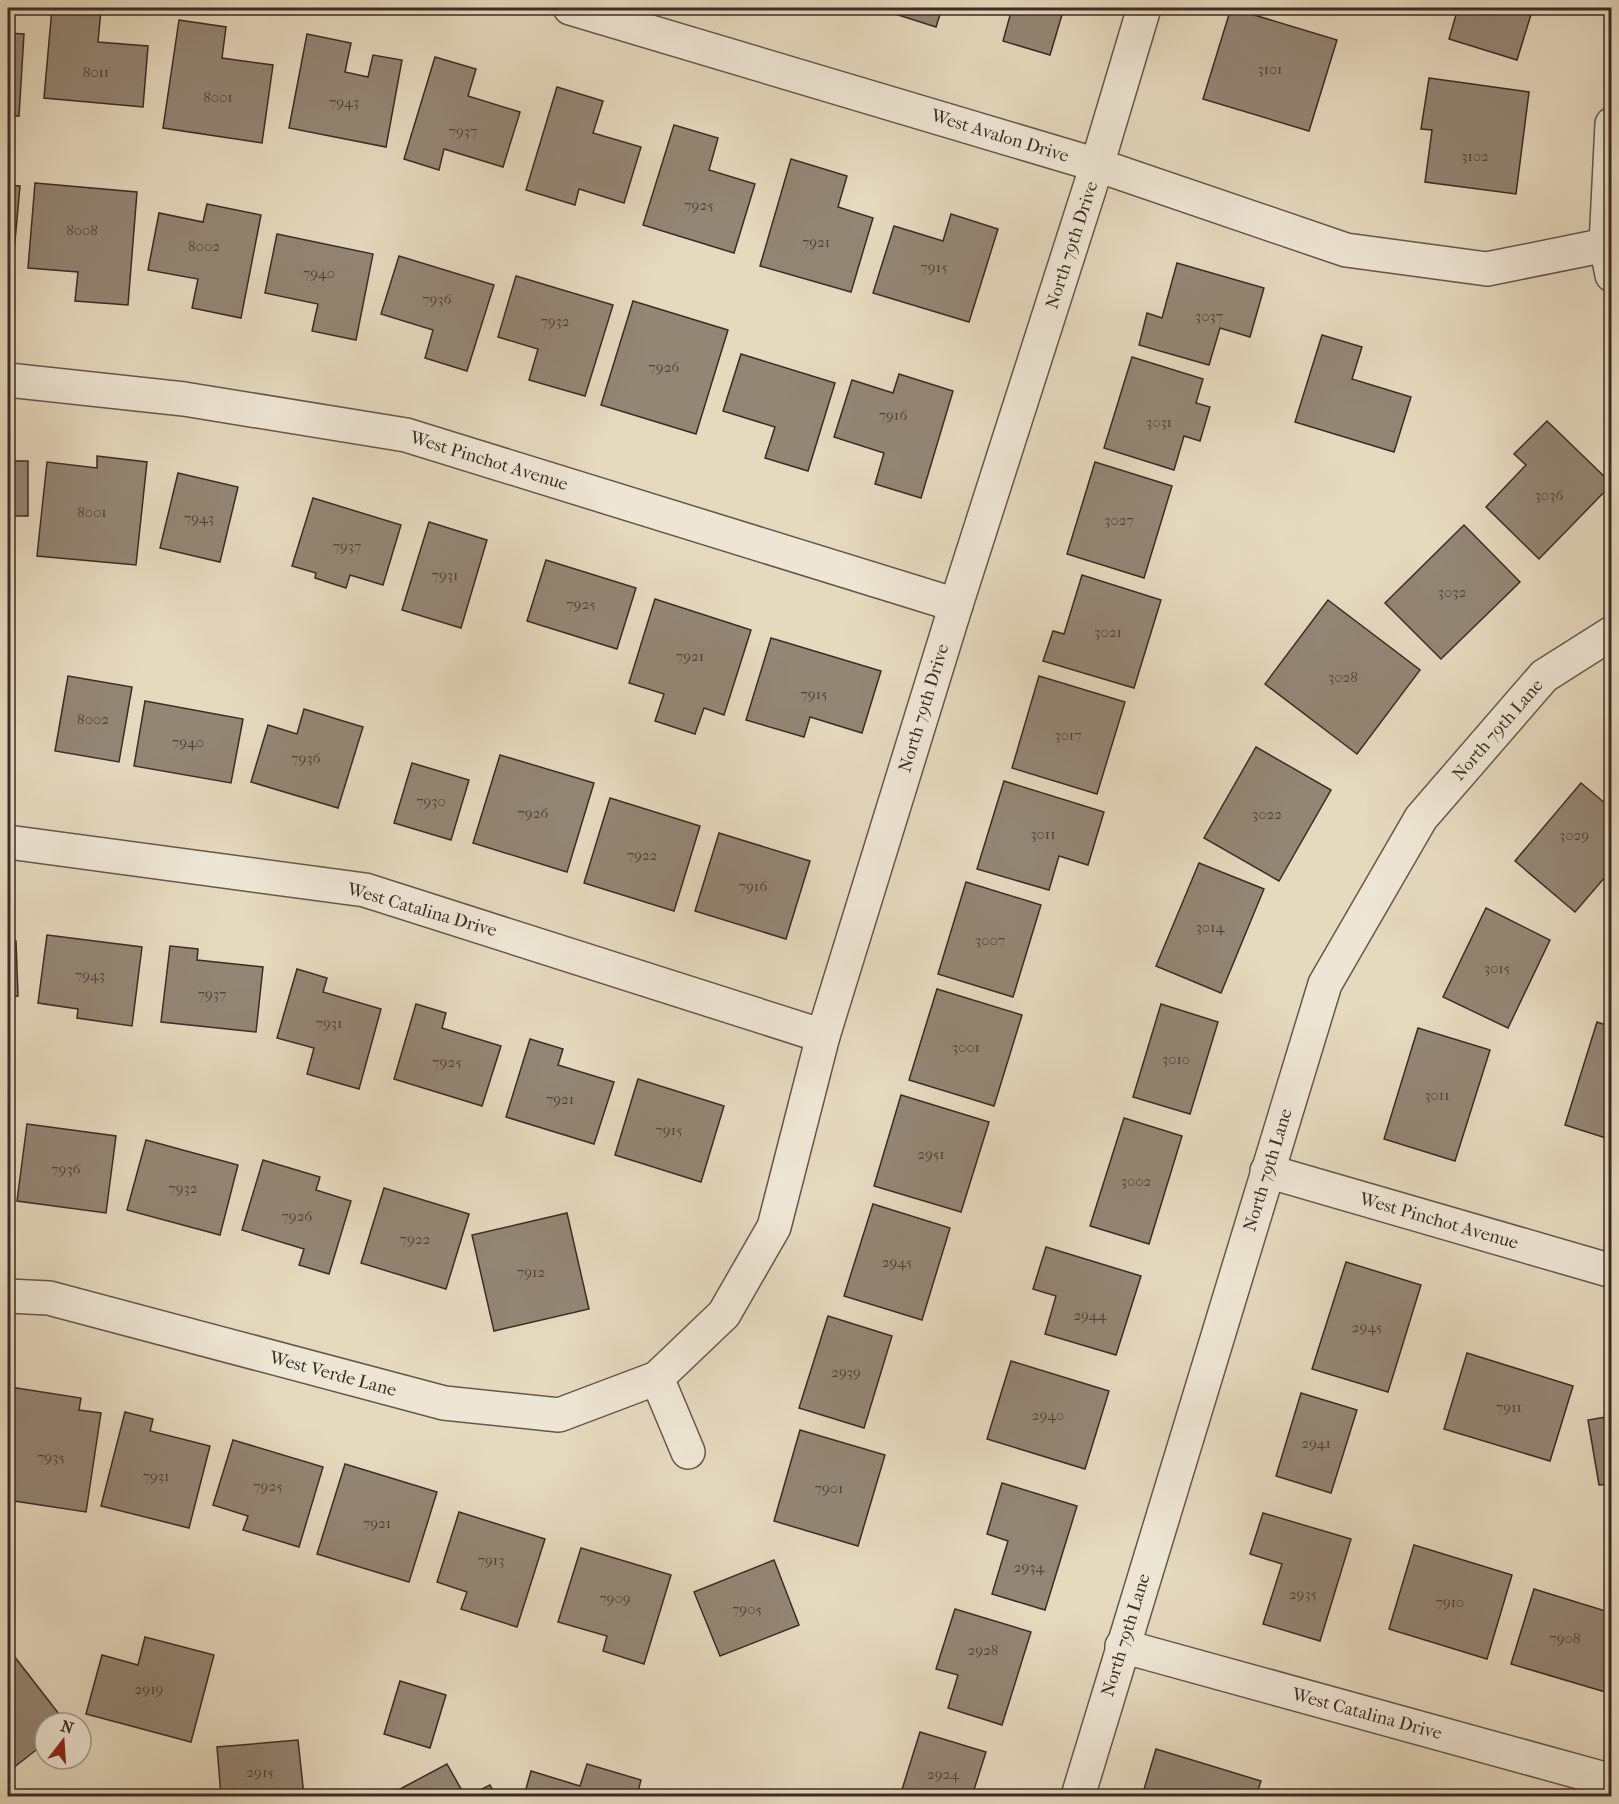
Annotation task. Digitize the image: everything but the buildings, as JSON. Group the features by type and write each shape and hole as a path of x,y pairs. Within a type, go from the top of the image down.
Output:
{"street":[{"name":"West Avalon Drive","path":"570,8 1097,165 1346,250 1487,269 1609,260"},
{"name":"North 79th Drive","path":"657,1378 724,1314 774,1227 823,1036 956,604 1097,165 1144,8"},
{"path":"1609,260 1611,124"},
{"name":"West Pinchot Avenue","path":"8,380 184,399 406,435 956,604"},
{"name":"North 79th Lane","path":"1078,1797 1325,984 1421,818 1544,676 1611,633"},
{"name":"West Catalina Drive","path":"8,842 365,890 823,1036"},
{"name":"West Pinchot Avenue","path":"1268,1171 1611,1271"},
{"name":"West Verde Lane","path":"8,1296 49,1298 444,1403 559,1415 657,1378"},
{"path":"657,1378 688,1452"},
{"name":"West Catalina Drive","path":"1122,1646 1611,1781"}]}
